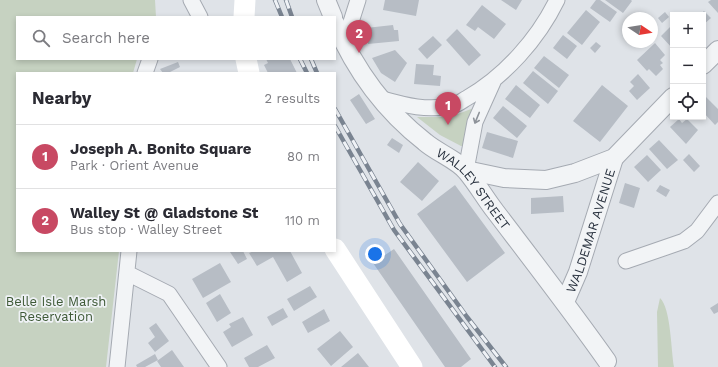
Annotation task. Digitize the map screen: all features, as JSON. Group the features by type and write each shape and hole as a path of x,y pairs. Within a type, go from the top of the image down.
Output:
{"main road":[{"path":"230,16 231,0"},
{"path":"244,16 245,0"},
{"path":"232,60 234,72"},
{"path":"246,60 249,72"},
{"path":"336,251 412,367"}],"street":[{"path":"191,0 199,16"},
{"path":"326,0 333,16"},
{"path":"344,44 358,0"},
{"path":"550,15 557,0"},
{"path":"379,98 405,106 431,109 455,105 493,82 550,15 567,0"},
{"name":"WALLEY STREET","path":"336,24 344,44 379,98 395,116 425,143 466,170 494,210 565,302 607,361"},
{"path":"706,63 718,50"},
{"path":"145,72 150,60"},
{"path":"466,170 475,122 493,82"},
{"name":"WALDEMAR AVENUE","path":"466,170 504,178 546,180 575,173 614,158 670,100"},
{"name":"WALDEMAR AVENUE","path":"565,302 578,272 614,158"},
{"path":"626,260 684,241 697,231 718,203"},
{"path":"117,367 129,252"},
{"path":"127,272 169,294 219,367"}],"green space":[{"name":"Belle Isle Marsh Reservation","path":"0,0 155,0 156,16 16,16 16,60 137,60 133,72 16,72 16,252 119,252 106,367 0,367"},
{"path":"471,109 473,110 464,146 461,146 440,135 417,117 450,117"},
{"path":"660,298 664,303 668,320 674,367 658,367 657,312"}],"building":[{"path":"385,0 419,0 416,16 383,10"},
{"path":"501,0 522,0 516,10"},
{"path":"596,0 600,0 617,12 610,22 590,8"},
{"path":"605,0 631,0 632,1 622,12"},
{"path":"711,0 718,0 718,13 708,2"},
{"path":"482,5 506,24 494,39 478,27 475,31 466,25"},
{"path":"586,10 600,22 582,45 567,33"},
{"path":"665,12 669,17 662,23 658,18"},
{"path":"706,13 711,18 706,22"},
{"path":"393,25 394,30 398,30 399,41 368,44 366,28"},
{"path":"670,27 670,46 661,36"},
{"path":"457,29 481,55 469,66 446,40"},
{"path":"563,35 577,46 567,59 553,48"},
{"path":"433,36 442,45 427,59 418,49"},
{"path":"596,42 601,46 595,53 590,48"},
{"path":"658,47 665,55 660,60 663,63 660,65 663,69 656,76 649,69 647,71 637,60 650,48 658,48"},
{"path":"395,50 407,63 395,82 381,73 372,58"},
{"path":"544,56 569,75 559,88 534,68"},
{"path":"266,60 290,60 296,72 268,72 264,65 268,63"},
{"path":"178,62 180,67 170,72 162,72 160,69"},
{"path":"416,64 434,65 433,75 441,76 440,86 414,84"},
{"path":"533,71 558,91 548,104 523,83"},
{"path":"638,74 650,88 637,100 629,91 634,86 630,82"},
{"path":"516,85 540,105 530,118 505,99"},
{"path":"602,85 628,106 600,142 573,121"},
{"path":"359,94 375,119 366,124 350,100"},
{"path":"706,97 718,109 718,122 715,125 706,115"},
{"path":"503,106 527,126 517,138 493,118"},
{"path":"678,120 682,123 688,120 698,130 686,144 670,127"},
{"path":"487,132 518,141 513,158 482,148"},
{"path":"392,138 403,145 399,153 387,145"},
{"path":"659,140 678,160 667,169 649,149"},
{"path":"689,154 700,166 694,172 683,160"},
{"path":"647,155 661,170 648,182 634,167"},
{"path":"418,162 439,181 422,201 400,182"},
{"path":"625,183 640,188 634,208 619,203"},
{"path":"455,185 505,253 467,282 417,214"},
{"path":"660,185 670,190 666,197 656,191"},
{"path":"563,196 564,212 531,214 531,198"},
{"path":"394,249 471,359 461,367 445,367 373,263"},
{"path":"230,252 244,252 247,259 238,264"},
{"path":"291,252 302,273 287,282 273,257 257,266 249,253"},
{"path":"220,263 231,282 203,298 192,279"},
{"path":"310,286 317,297 294,311 287,299"},
{"path":"220,294 231,313 217,322 206,303"},
{"path":"718,303 718,312 714,314 710,308"},
{"path":"283,308 288,317 272,326 267,317"},
{"path":"324,309 330,321 308,333 302,322"},
{"path":"243,317 253,335 232,347 223,332 231,327 229,324"},
{"path":"156,323 169,341 155,352 148,343 155,337 149,328"},
{"path":"340,331 353,347 331,366 317,349"},
{"path":"267,345 275,358 258,367 249,367 244,358"},
{"path":"172,350 184,367 161,367 157,361"},
{"path":"358,353 369,367 341,367"},
{"path":"155,354 158,360 145,367 137,367 136,365"}],"railway":[{"path":"275,0 282,16"},
{"path":"286,0 292,16"},
{"path":"300,60 306,72"},
{"path":"311,60 317,72"},
{"path":"336,111 400,224 467,317 506,367"},
{"path":"336,128 394,230 495,367"}],"place":[{"name":"Walley St @ Gladstone St","path":"359,53"},
{"name":"Joseph A. Bonito Square","path":"448,125"}]}
